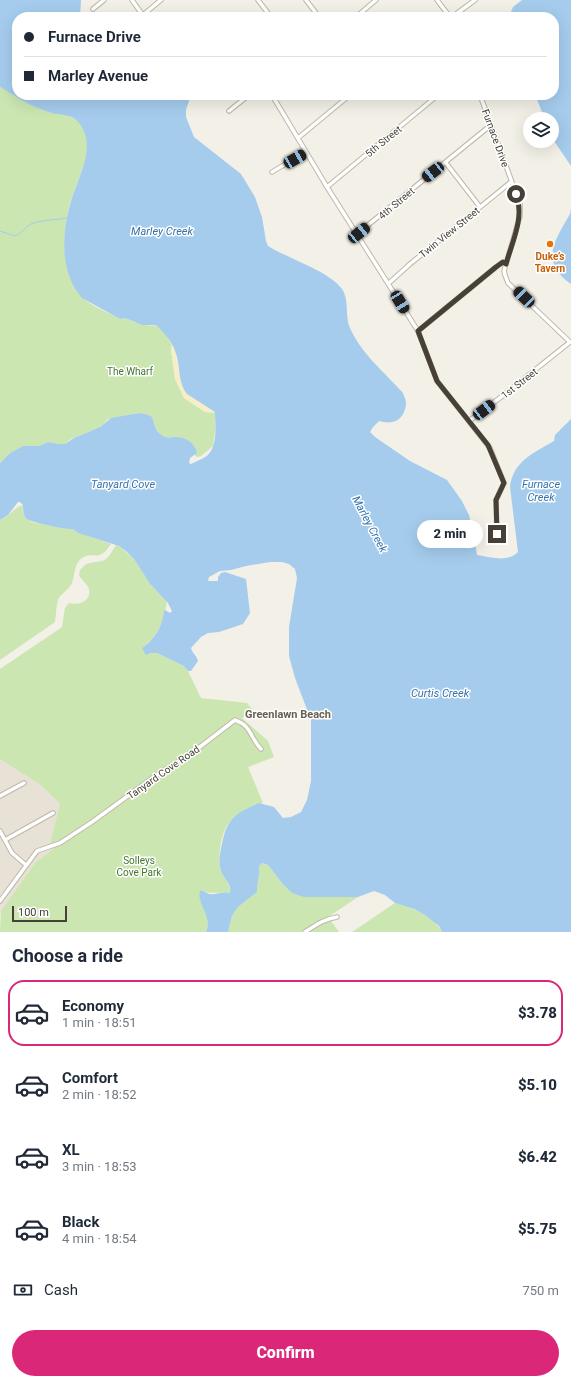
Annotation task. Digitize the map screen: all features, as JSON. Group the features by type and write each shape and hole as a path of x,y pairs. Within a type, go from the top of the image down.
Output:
{"street":[{"path":"92,9 104,0"},
{"path":"132,0 140,12"},
{"path":"148,12 161,0"},
{"path":"258,0 267,12"},
{"path":"306,0 315,12"},
{"path":"362,12 376,0"},
{"path":"437,0 446,12"},
{"path":"456,12 475,0"},
{"path":"229,111 243,100"},
{"path":"275,100 327,187 418,331 437,381 490,448 504,483 496,500 497,534"},
{"path":"298,138 344,100"},
{"name":"5th Street","path":"327,187 432,100"},
{"name":"Furnace Drive","path":"482,100 520,204 520,216 506,264 505,275 508,282 569,341 569,344"},
{"name":"4th Street","path":"357,234 491,125"},
{"path":"272,172 306,152"},
{"path":"446,163 480,206"},
{"name":"Twin View Street","path":"389,283 480,206 511,182"},
{"path":"418,331 496,267 503,262 506,264"},
{"name":"1st Street","path":"469,421 569,344"},
{"name":"Tanyard Cove Road","path":"26,865 34,853 40,849 60,843 92,822 158,774 192,753 235,720 245,725 249,729 260,749"},
{"path":"0,796 24,783"},
{"path":"5,840 53,813"},
{"path":"0,831 12,853 26,865 0,901"},
{"path":"0,892 4,895"},
{"path":"305,932 319,922 337,917"}],"shaded area":[{"path":"0,759 42,786 60,804 50,843 53,849 36,862 0,914"}],"green space":[{"name":"The Wharf","path":"0,87 12,94 12,100 22,100 40,109 74,118 84,130 87,140 87,150 85,161 70,203 65,237 66,262 73,285 83,298 120,319 125,318 144,325 157,325 164,332 172,345 171,350 175,379 184,398 205,412 215,412 215,430 213,446 201,456 197,457 174,437 167,438 161,436 153,419 146,414 139,413 108,419 100,427 71,439 65,444 48,442 39,446 23,446 10,453 0,463"},
{"path":"23,505 24,515 32,522 73,529 79,533 111,544 103,554 86,556 79,560 72,583 58,600 55,622 0,660 0,520 16,508"},
{"name":"Solleys Cove Park","path":"116,545 134,559 150,584 167,602 162,621 156,633 153,638 142,648 150,653 157,653 184,666 187,669 201,698 247,703 253,710 242,718 268,741 274,757 248,767 263,803 252,806 236,815 226,827 221,844 219,863 221,871 229,885 230,893 210,893 203,891 200,900 207,916 208,924 206,932 0,932 1,911 36,862 53,849 50,843 60,804 42,786 0,759 0,669 62,627 65,608 69,603 76,604 84,602 88,597 89,589 79,575 80,570 86,564 101,561 107,558"},
{"path":"262,863 268,865 282,883 304,897 358,897 328,917 339,932 228,932 232,916 238,907 257,892 259,866"},
{"path":"395,903 422,913 433,921 442,932 352,932"}],"sand":[{"path":"172,345 181,383 187,394 215,412 205,412 184,398 175,379 171,350"}],"water":[{"path":"0,0 81,0 80,12 12,12 12,94 0,87"},
{"path":"522,0 571,0 571,166 559,148 559,112 542,112 537,100 559,100 559,12 511,12 513,7"},
{"path":"22,100 189,100 186,110 186,117 194,137 241,174 255,197 262,217 268,246 328,276 342,289 346,299 349,325 356,339 374,363 403,393 406,401 404,412 398,420 390,422 379,421 370,432 410,461 447,480 462,501 469,515 477,555 504,558 518,552 510,487 512,478 520,464 532,454 554,441 555,435 571,419 571,932 442,932 439,926 425,915 414,909 395,903 385,895 374,891 358,897 304,897 292,893 268,865 262,863 259,866 257,892 238,907 232,916 228,932 206,932 208,926 206,915 199,896 200,891 204,891 209,894 225,892 230,893 228,884 221,871 219,860 224,835 230,822 244,810 259,803 274,807 283,818 291,817 301,812 307,800 311,781 311,720 295,678 289,656 289,627 297,578 295,569 289,564 282,562 270,562 220,571 209,577 208,581 218,581 218,577 221,573 225,572 246,579 250,613 243,624 219,632 208,633 201,637 191,648 198,661 191,671 188,671 184,666 157,653 150,653 146,655 142,648 151,641 157,632 162,622 164,611 165,610 170,613 172,611 168,603 150,584 134,559 127,552 119,546 78,533 73,529 41,524 27,519 23,505 20,502 18,502 8,515 0,520 0,463 10,453 23,446 39,446 48,442 65,444 74,438 100,427 111,418 139,413 152,417 157,430 164,437 183,438 189,441 196,449 197,453 190,458 189,463 191,464 208,455 215,440 215,412 187,394 180,378 177,356 174,348 158,327 156,325 142,325 125,318 120,319 82,298 75,288 69,277 66,264 64,238 71,201 85,161 87,150 86,140 83,130 75,119 69,116 52,113"},
{"path":"571,208 571,284 561,276 555,267 553,250 559,233 570,214"}],"waterway":[{"path":"0,231 15,236 31,224 67,218"}],"place":[{"name":"Duke’s Tavern","path":"550,244"}],"district":[{"name":"Greenlawn Beach","path":"288,714"}],"route":[{"path":"497,534 495,506 498,494 503,488 504,483 502,477 490,448 484,439 437,381 418,331 496,267 503,262 506,264 520,216 520,204 516,194"}],"water label":[{"name":"Marley Creek","path":"162,231"},
{"name":"Tanyard Cove","path":"123,484"},
{"name":"Furnace Creek","path":"541,490"},
{"name":"Marley Creek","path":"370,524"},
{"name":"Curtis Creek","path":"440,693"}]}
